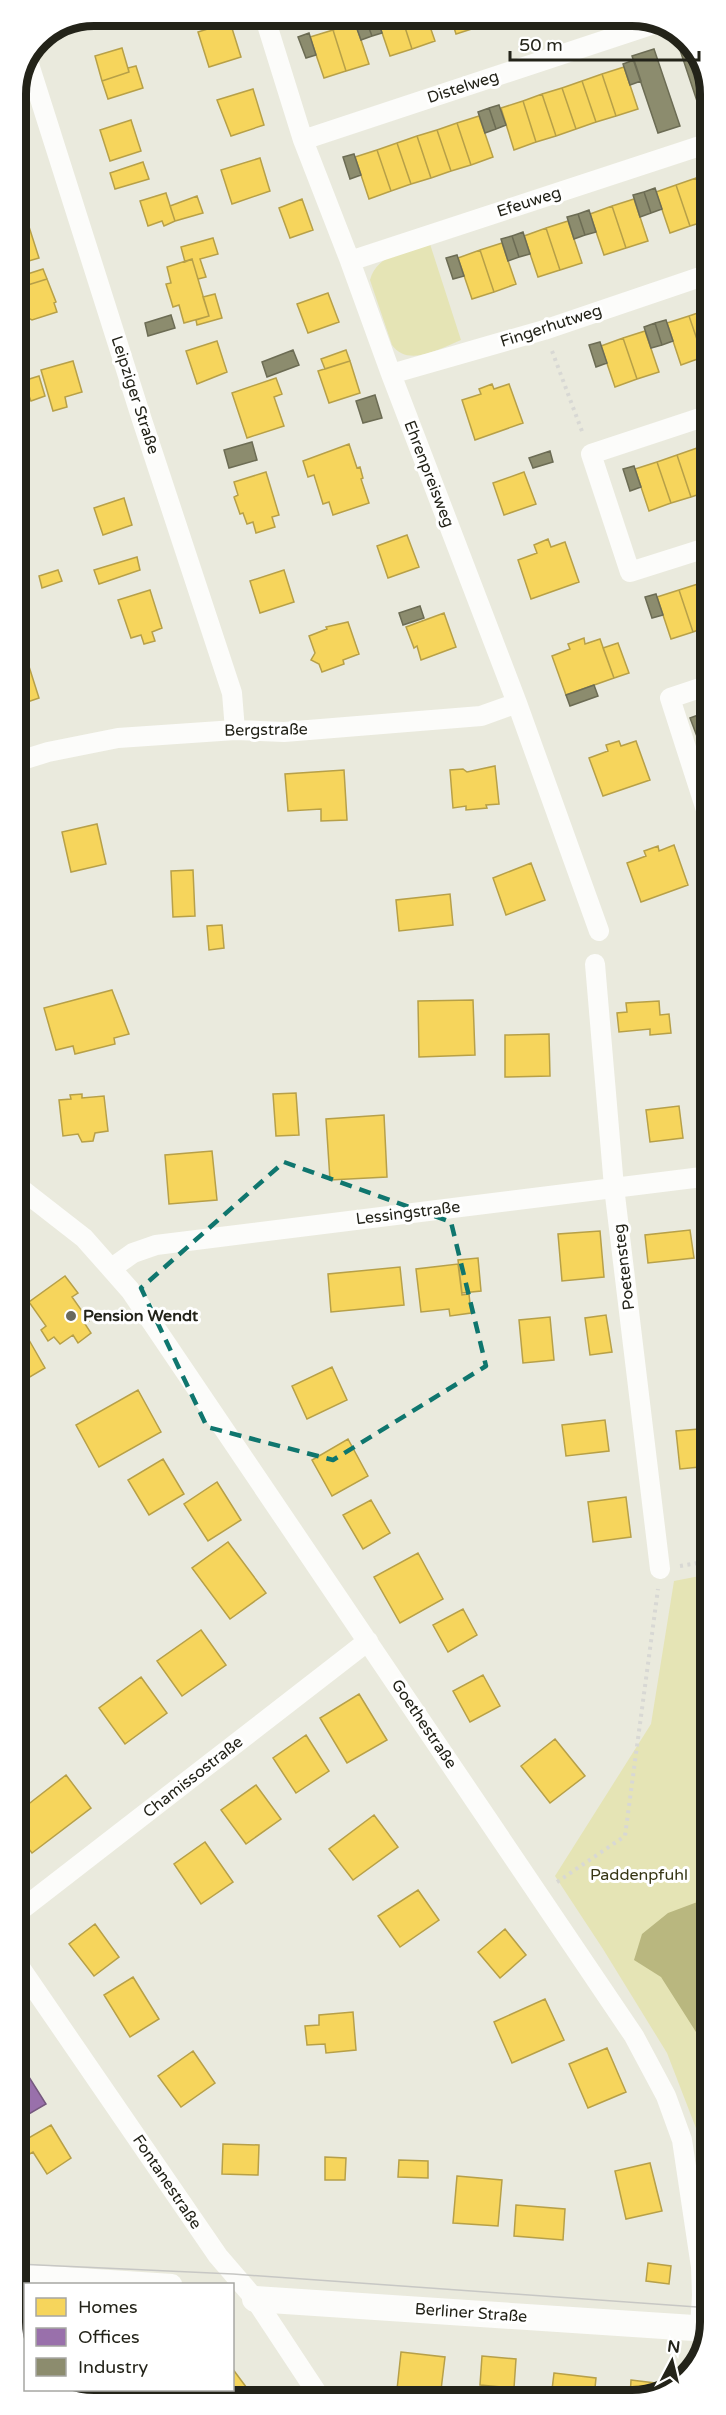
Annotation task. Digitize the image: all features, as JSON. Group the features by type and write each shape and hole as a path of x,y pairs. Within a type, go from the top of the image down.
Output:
{"street":[{"name":"Ehrenpreisweg","path":"270,26 303,140 517,703 599,931"},
{"name":"Distelweg","path":"303,140 645,27"},
{"name":"Leipziger Straße","path":"30,69 232,693 236,730"},
{"name":"Efeuweg","path":"350,261 700,146"},
{"name":"Fingerhutweg","path":"391,374 544,330 700,277"},
{"path":"700,418 591,454 630,572 700,550"},
{"path":"700,688 670,698 700,791"},
{"name":"Bergstraße","path":"26,759 48,752 118,738 236,730 284,732 481,716 517,703"},
{"name":"Poetensteg","path":"595,964 614,1187 660,1569"},
{"name":"Lessingstraße","path":"112,1268 133,1253 156,1245 700,1177"},
{"name":"Goethestraße","path":"26,1193 84,1238 130,1290 634,2036 675,2119 688,2171 700,2261"},
{"name":"Chamissostraße","path":"26,1906 368,1641"},
{"name":"Fontanestraße","path":"26,1976 244,2297 314,2389"},
{"path":"26,2275 157,2283"},
{"name":"Berliner Straße","path":"244,2297 700,2328"}],"path":[{"path":"544,330 591,454"},
{"path":"538,1894 625,1836 660,1569 700,1563"}],"highlighted area":[{"path":"284,1162 451,1222 486,1366 333,1460 207,1427 141,1288"}],"green space":[{"path":"430,244 461,340 425,354 407,355 399,352 392,345 370,280 379,264 386,259"},
{"name":"Paddenpfuhl","path":"700,1576 699,2136 667,2053 555,1876 651,1724 674,1581"}],"shaded area":[{"path":"700,1901 700,2034 696,2032 661,1977 634,1960 642,1934 668,1913"}],"building: Homes":[{"path":"217,26 231,26 241,57 209,67 198,32"},
{"path":"344,26 356,26 369,64 346,71 333,30"},
{"path":"380,26 405,26 412,49 390,56"},
{"path":"405,26 430,26 435,41 412,49"},
{"path":"453,26 478,26 478,27 456,34"},
{"path":"333,30 346,71 324,78 310,37"},
{"path":"122,48 129,72 102,81 95,56"},
{"path":"136,66 143,88 108,99 102,81 129,72 128,68"},
{"path":"624,67 638,109 616,116 602,74"},
{"path":"602,74 616,116 596,122 582,81"},
{"path":"582,81 596,122 576,129 562,88"},
{"path":"562,88 576,129 556,136 542,94"},
{"path":"253,89 264,125 231,136 217,100"},
{"path":"542,94 556,136 536,142 523,101"},
{"path":"523,101 536,142 514,150 501,108"},
{"path":"479,116 493,157 471,165 457,123"},
{"path":"131,120 141,151 110,161 100,130"},
{"path":"457,123 471,165 451,171 437,130"},
{"path":"437,130 451,171 431,178 417,136"},
{"path":"417,136 431,178 411,184 397,143"},
{"path":"397,143 411,184 391,191 377,150"},
{"path":"377,150 391,191 369,199 355,157"},
{"path":"260,158 270,191 232,204 221,170"},
{"path":"143,162 149,179 115,189 110,173"},
{"path":"700,177 700,189 696,178"},
{"path":"696,178 700,191 700,223 690,226 676,185"},
{"path":"676,185 690,226 670,233 656,192"},
{"path":"166,193 175,221 164,226 162,221 148,226 140,201"},
{"path":"197,196 203,213 175,221 170,206"},
{"path":"302,199 313,230 290,238 279,208"},
{"path":"634,199 648,241 626,248 612,206"},
{"path":"612,206 626,248 604,255 590,214"},
{"path":"26,217 39,258 26,262"},
{"path":"568,221 582,263 560,270 546,228"},
{"path":"546,228 560,270 538,277 524,236"},
{"path":"213,238 218,254 200,259 206,277 198,279 192,259 185,262 181,247"},
{"path":"502,243 516,284 494,292 480,250"},
{"path":"480,250 494,292 472,299 458,258"},
{"path":"192,259 209,316 184,323 179,305 173,307 166,284 171,283 167,267"},
{"path":"43,269 47,279 26,286 26,274"},
{"path":"47,279 56,302 54,303 57,312 32,320 26,317 26,286"},
{"path":"328,293 339,322 308,333 297,304"},
{"path":"215,294 222,318 197,325 196,320 209,316 203,297"},
{"path":"700,312 700,348 689,316"},
{"path":"689,316 700,348 700,358 681,365 667,323"},
{"path":"645,331 659,372 637,379 623,338"},
{"path":"623,338 637,379 615,387 601,346"},
{"path":"217,341 227,372 197,384 186,351"},
{"path":"346,350 350,361 325,369 321,359"},
{"path":"73,361 82,392 65,397 67,407 53,411 41,370"},
{"path":"350,361 360,393 329,403 318,371"},
{"path":"39,376 45,396 31,401 26,388 26,380"},
{"path":"276,378 282,394 274,397 284,426 247,438 232,393"},
{"path":"492,384 494,389 509,384 523,423 475,440 462,400 481,394 479,389"},
{"path":"349,444 357,468 360,467 363,478 361,479 369,503 333,515 329,502 323,504 314,475 308,477 303,461"},
{"path":"697,448 700,457 700,494 691,497 677,455"},
{"path":"677,455 691,497 671,503 657,462"},
{"path":"657,462 671,503 649,511 635,469"},
{"path":"266,472 279,515 272,517 275,527 256,533 253,522 247,524 243,513 240,514 234,497 238,495 234,482"},
{"path":"524,472 536,504 504,515 493,483"},
{"path":"124,498 132,525 103,535 94,508"},
{"path":"407,535 419,567 388,578 377,546"},
{"path":"548,539 551,547 565,542 579,582 531,599 518,560 537,553 534,545"},
{"path":"137,557 140,570 99,584 94,570"},
{"path":"58,570 62,581 42,588 39,576"},
{"path":"284,570 294,602 260,613 250,581"},
{"path":"700,583 700,629 693,632 679,590"},
{"path":"150,590 162,628 152,632 155,641 144,644 141,635 131,638 118,600"},
{"path":"679,590 693,632 671,639 657,597"},
{"path":"444,613 456,647 421,660 417,646 414,648 406,627"},
{"path":"348,622 359,654 343,660 344,664 322,672 319,664 311,660 315,653 309,636 327,629 326,627"},
{"path":"584,638 585,644 600,639 614,678 566,695 552,656 570,649 568,644"},
{"path":"618,643 629,673 614,678 603,648"},
{"path":"26,657 39,698 26,703"},
{"path":"619,741 621,746 636,741 650,780 603,796 589,758 608,751 606,745"},
{"path":"495,766 499,804 466,810 466,806 453,808 450,770 463,769 467,772"},
{"path":"344,770 347,820 321,821 321,809 288,811 285,774"},
{"path":"97,824 106,864 71,872 62,832"},
{"path":"674,845 688,885 641,902 627,863 646,856 644,851 658,846 659,851"},
{"path":"531,863 545,900 506,915 493,878"},
{"path":"193,870 195,916 173,917 171,871"},
{"path":"450,894 453,925 399,931 396,900"},
{"path":"222,925 224,948 209,950 207,926"},
{"path":"112,990 129,1034 114,1038 115,1044 75,1054 73,1046 56,1050 44,1008"},
{"path":"473,1000 475,1055 419,1057 418,1001"},
{"path":"659,1001 660,1015 669,1014 671,1033 650,1035 650,1029 619,1032 617,1013 627,1012 626,1003"},
{"path":"549,1034 550,1076 505,1077 505,1035"},
{"path":"296,1093 299,1135 276,1136 273,1094"},
{"path":"82,1094 82,1098 104,1096 108,1131 95,1133 93,1141 82,1142 78,1134 63,1136 59,1100 71,1099 70,1095"},
{"path":"679,1106 683,1138 650,1142 646,1110"},
{"path":"384,1115 387,1177 330,1180 326,1119"},
{"path":"212,1151 217,1200 169,1204 165,1155"},
{"path":"690,1230 694,1258 648,1263 645,1235"},
{"path":"600,1231 604,1277 562,1281 558,1234"},
{"path":"478,1258 481,1291 462,1293 458,1260"},
{"path":"458,1264 462,1295 469,1294 471,1313 450,1316 449,1309 421,1312 416,1269"},
{"path":"400,1267 404,1305 331,1312 328,1274"},
{"path":"65,1276 78,1293 72,1297 89,1321 85,1324 91,1333 78,1343 73,1335 60,1344 54,1337 48,1341 41,1330 46,1326 29,1302"},
{"path":"606,1315 612,1352 590,1355 585,1318"},
{"path":"550,1317 554,1360 523,1363 519,1320"},
{"path":"29,1340 45,1368 26,1379 26,1342"},
{"path":"332,1367 347,1400 307,1419 292,1386"},
{"path":"138,1390 161,1432 99,1467 76,1425"},
{"path":"605,1420 609,1451 566,1456 562,1425"},
{"path":"700,1429 700,1467 680,1469 676,1431"},
{"path":"348,1439 368,1476 332,1496 312,1460"},
{"path":"163,1459 184,1494 149,1515 128,1480"},
{"path":"217,1482 241,1520 208,1541 184,1504"},
{"path":"626,1497 631,1537 593,1542 588,1502"},
{"path":"371,1500 390,1533 363,1549 343,1515"},
{"path":"228,1542 266,1593 230,1619 192,1568"},
{"path":"418,1553 443,1599 400,1623 374,1577"},
{"path":"463,1609 477,1635 448,1652 433,1625"},
{"path":"201,1630 226,1665 182,1696 157,1661"},
{"path":"483,1675 500,1706 470,1722 453,1691"},
{"path":"141,1677 167,1713 125,1744 99,1708"},
{"path":"359,1694 387,1740 347,1763 320,1718"},
{"path":"306,1735 329,1771 296,1793 273,1758"},
{"path":"555,1739 585,1776 550,1803 521,1766"},
{"path":"66,1775 91,1808 32,1853 26,1845 26,1806"},
{"path":"256,1785 281,1819 246,1844 221,1810"},
{"path":"374,1815 398,1847 353,1880 329,1849"},
{"path":"205,1842 233,1882 201,1904 174,1864"},
{"path":"418,1890 439,1920 400,1947 378,1916"},
{"path":"95,1924 119,1957 94,1976 69,1944"},
{"path":"505,1929 526,1955 500,1978 478,1952"},
{"path":"133,1977 159,2019 130,2037 104,1995"},
{"path":"545,1999 564,2040 512,2063 494,2022"},
{"path":"353,2012 356,2050 326,2053 325,2044 307,2045 305,2026 319,2025 319,2015"},
{"path":"607,2048 626,2092 588,2108 569,2064"},
{"path":"193,2051 215,2083 181,2107 158,2076"},
{"path":"51,2125 71,2158 47,2174 33,2152 26,2156 28,2146 26,2139"},
{"path":"223,2144 259,2145 258,2175 222,2174"},
{"path":"325,2157 346,2158 345,2180 325,2180"},
{"path":"399,2160 428,2161 428,2178 398,2177"},
{"path":"650,2163 662,2211 626,2219 615,2171"},
{"path":"457,2176 502,2180 498,2226 453,2223"},
{"path":"516,2205 565,2209 563,2240 514,2236"},
{"path":"648,2263 671,2266 669,2284 646,2281"},
{"path":"401,2352 445,2357 441,2390 397,2390"},
{"path":"482,2356 516,2359 514,2388 480,2385"},
{"path":"234,2371 248,2389 234,2389"},
{"path":"554,2373 596,2378 595,2390 552,2390"},
{"path":"631,2380 660,2384 642,2389 630,2390"}],"building: Offices":[{"path":"26,2072 46,2104 26,2116"}],"building: Industry":[{"path":"356,26 368,26 372,36 361,40"},
{"path":"368,26 380,26 382,33 372,36"},
{"path":"309,33 316,55 306,58 298,37"},
{"path":"677,41 694,63 700,84 700,110"},
{"path":"654,49 680,126 658,133 632,56"},
{"path":"634,60 641,81 630,85 623,64"},
{"path":"499,105 506,125 496,129 489,108"},
{"path":"489,108 496,129 485,133 478,112"},
{"path":"354,154 361,175 350,179 343,157"},
{"path":"655,188 662,209 651,213 644,192"},
{"path":"644,192 651,213 640,217 633,195"},
{"path":"589,210 596,232 585,235 578,214"},
{"path":"578,214 585,235 574,239 567,217"},
{"path":"523,232 530,254 519,257 512,236"},
{"path":"512,236 519,257 508,261 501,239"},
{"path":"457,255 464,276 453,279 446,258"},
{"path":"171,315 175,328 148,336 145,323"},
{"path":"666,320 673,341 662,345 655,323"},
{"path":"655,323 662,345 651,348 644,327"},
{"path":"600,342 607,363 596,367 589,345"},
{"path":"293,350 299,365 267,377 262,362"},
{"path":"375,395 382,418 363,423 356,401"},
{"path":"252,442 257,460 229,468 224,450"},
{"path":"550,451 553,462 533,468 529,458"},
{"path":"634,466 641,487 630,491 623,469"},
{"path":"656,594 663,615 652,618 645,597"},
{"path":"420,606 424,618 403,625 399,613"},
{"path":"594,685 598,696 570,706 566,695"},
{"path":"700,714 700,738 698,739 690,718"}],"tram line":[{"path":"26,2264 233,2274 700,2307"}],"place":[{"name":"Pension Wendt","path":"71,1316"}]}
